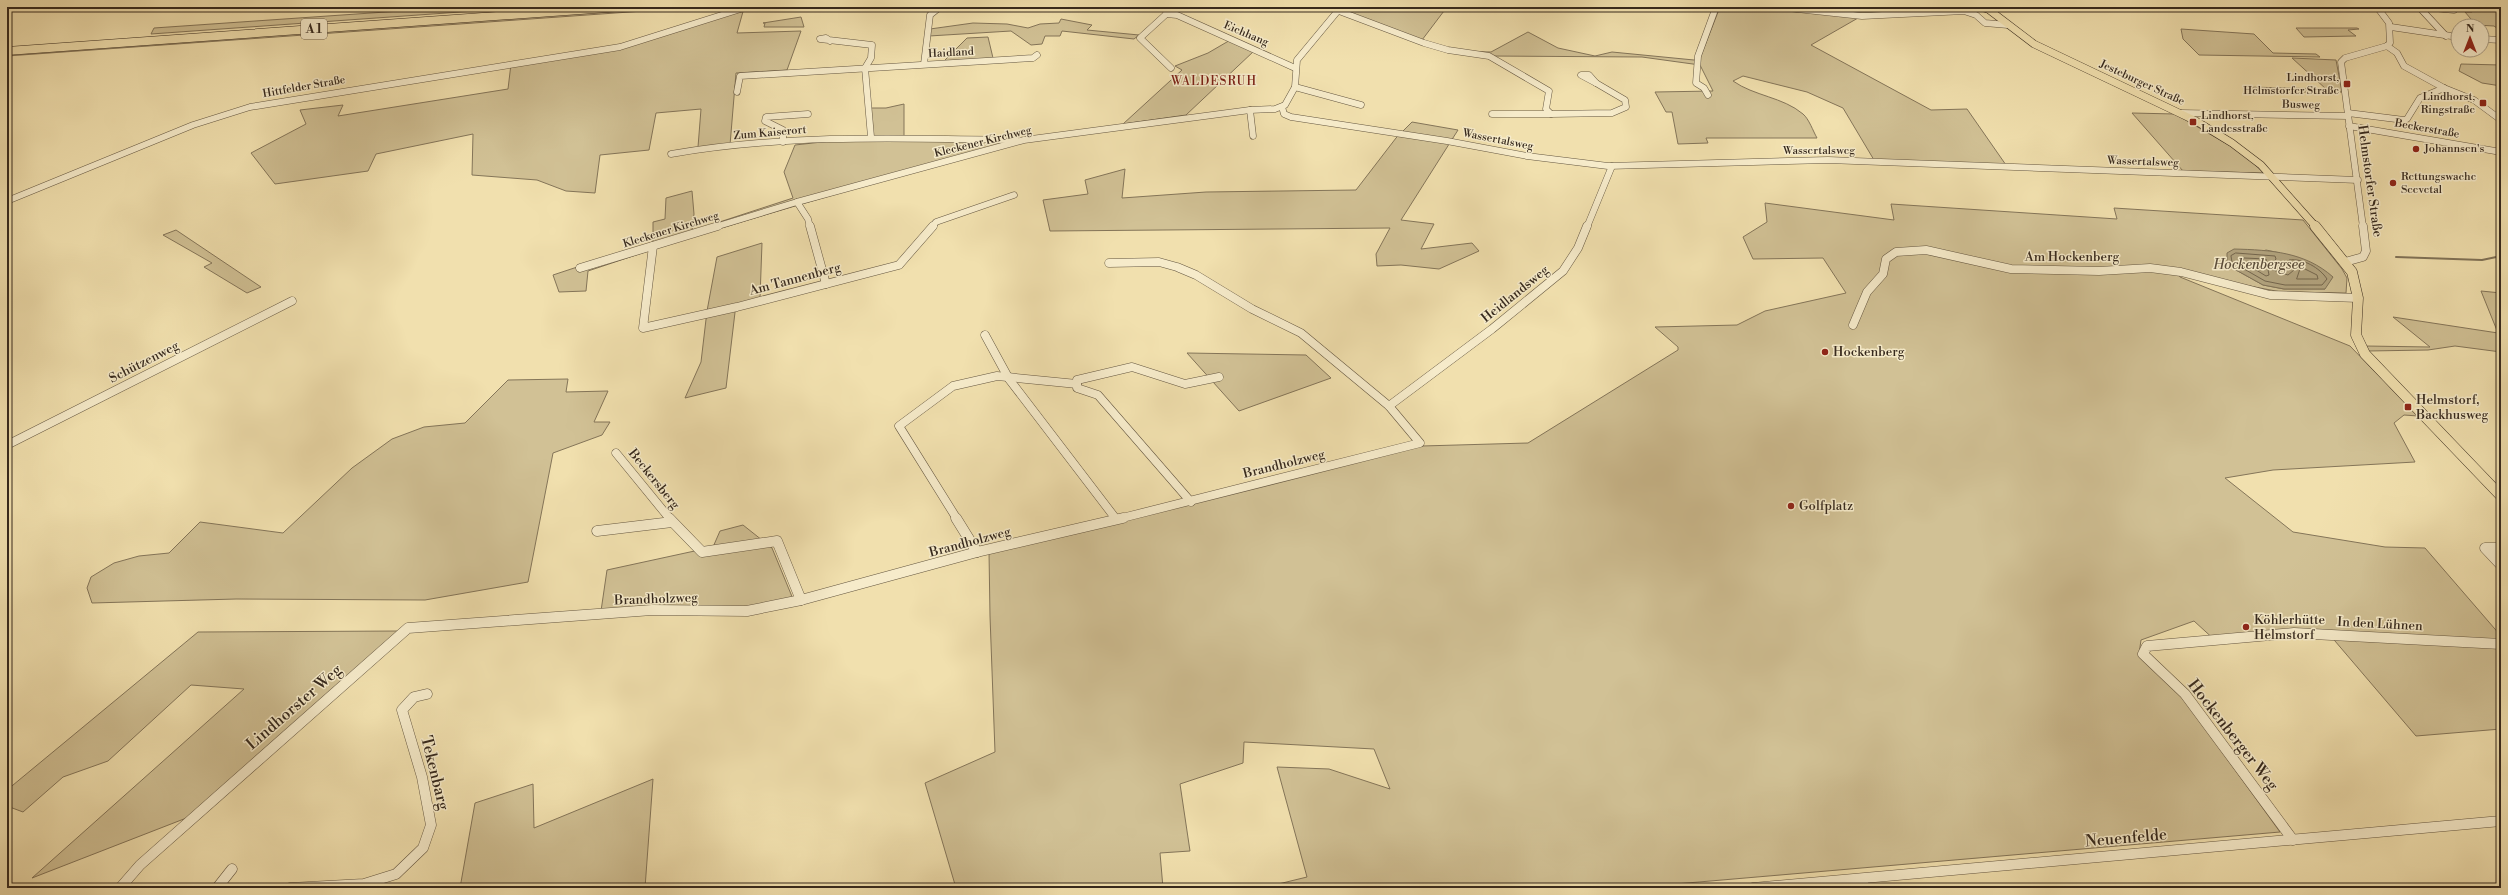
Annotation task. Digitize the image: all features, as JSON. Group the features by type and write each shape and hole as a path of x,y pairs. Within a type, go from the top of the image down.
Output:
{"highway":[{"name":"A 1","path":"7,46 563,7"},
{"name":"A 1","path":"7,51 622,7"}],"main road":[{"path":"1980,7 1988,9 1998,8"},
{"name":"Jesteburger Straße","path":"1998,8 2006,23"},
{"name":"Jesteburger Straße","path":"1988,9 2027,39 2055,55 2181,113 2232,143 2272,176 2345,262"},
{"path":"2345,262 2356,283 2358,298 2356,334 2364,354 2501,496"}],"street":[{"name":"Hittfelder Straße","path":"7,201 208,120 250,107 620,47 748,7"},
{"path":"924,64 930,15 940,7"},
{"path":"1171,68 1166,59 1146,48 1140,38 1174,7"},
{"path":"1708,95 1704,88 1696,83 1698,56 1716,7"},
{"path":"1778,7 1862,16 1964,11 1976,14 1985,23 2006,23"},
{"path":"2377,7 2388,19 2391,26 2390,43 2387,46 2396,53 2404,66 2444,88 2474,100 2501,120"},
{"path":"2419,7 2446,36"},
{"path":"2423,7 2454,10"},
{"path":"1283,110 1295,87 1296,60 1340,9 1424,43 1496,58 1549,90 1546,109 1551,114"},
{"name":"Eichhang","path":"1166,14 1177,16 1295,68"},
{"path":"2391,26 2450,36"},
{"path":"2490,39 2501,40"},
{"path":"830,41 872,45 871,58 865,68 870,137"},
{"name":"Helmstorfer Straße","path":"2345,262 2363,257 2366,251 2358,180 2349,126 2342,60 2387,46"},
{"name":"Haidland","path":"737,92 740,76 1033,58 1037,55"},
{"path":"1492,114 1612,113 1626,107 1625,100 1621,96 1596,83"},
{"path":"1295,87 1361,105"},
{"name":"Busweg","path":"2181,113 2348,115 2404,120 2407,119 2415,101 2420,96 2444,88"},
{"path":"1250,110 1253,136"},
{"name":"Kleckener Kirchweg","path":"580,268 797,202 1024,140 1250,110 1283,110"},
{"name":"Wassertalsweg","path":"1283,110 1527,156 1612,166 1828,160 2358,180"},
{"path":"782,142 784,130 765,121 766,117 808,114"},
{"name":"Beckerstraße","path":"2349,126 2501,152"},
{"name":"Zum Kaiserort","path":"672,154 699,149 850,137 1024,140"},
{"name":"Heidlandsweg","path":"1389,406 1492,329 1564,271 1578,248 1612,166"},
{"name":"Am Tannenberg","path":"653,246 643,328 826,284 899,264 936,222 1014,195"},
{"path":"797,202 808,219 826,284"},
{"name":"Am Hockenberg","path":"1853,325 1867,292 1883,274 1886,259 1896,252 1907,250 1947,254 2004,268 2103,271 2135,268 2164,269 2186,273 2270,295 2339,295 2358,298"},
{"path":"1108,263 1159,262 1177,267 1196,275 1252,309 1301,334 1389,406"},
{"name":"Schützenweg","path":"7,445 292,301"},
{"path":"985,335 1009,379 1116,519"},
{"path":"1191,502 1098,395 1077,388 1077,380 1132,367 1185,384 1219,377"},
{"path":"977,552 899,426 954,386 997,376 1009,379 1077,384"},
{"name":"Brandholzweg","path":"520,621 652,610 747,611 801,600 977,552 1191,502 1420,443 1389,406"},
{"name":"Beckersberg","path":"616,453 672,522 702,552 777,541 801,600"},
{"name":"Beckersberg","path":"597,531 672,522"},
{"path":"2501,548 2485,548 2501,564"},
{"name":"Lindhorster Weg","path":"120,888 140,865 408,628 520,621"},
{"name":"In den Lühnen","path":"2143,654 2148,646 2294,633 2501,644"},
{"name":"Hockenberger Weg","path":"2143,654 2185,694 2293,840"},
{"name":"Tekenbarg","path":"290,888 364,884 396,874 422,848 431,826 422,777 402,710 414,697 427,694"},
{"name":"Neuenfelde","path":"1753,888 1863,883 2293,840 2501,822"},
{"path":"217,888 232,869"}],"shaded area":[{"path":"458,7 531,7 151,34 154,28"},
{"path":"653,7 700,7 7,56 7,52"},
{"path":"1353,7 1447,7 1422,40 1344,11"},
{"path":"1720,7 1789,10 1858,18 1811,45 1931,110 1967,109 2006,165 1874,160 1843,108 1807,92 1743,76 1733,81 1750,90 1795,108 1807,119 1817,138 1706,138 1708,143 1678,144 1672,112 1666,112 1655,92 1713,91 1700,65 1642,57 1489,56 1445,51 1491,52 1528,32 1558,48 1595,56 1612,52 1694,60 1700,58"},
{"path":"2229,7 2298,7 2301,9 2232,9"},
{"path":"2467,7 2491,7 2501,12 2501,31 2494,26 2490,26 2490,18 2470,18 2465,12 2472,12"},
{"path":"744,8 737,33 801,31 787,70 736,73 730,145 698,147 701,109 656,113 649,150 600,155 595,193 566,191 537,180 472,175 473,134 376,154 368,171 275,184 251,153 306,124 300,110 343,105 338,116 508,89 511,64 613,48"},
{"path":"801,17 804,27 764,27 765,23 763,23"},
{"path":"1061,19 1092,25 1087,30 1139,35 1134,39 1062,31 1060,36 1045,36 1042,44 1031,45 1011,31 929,36 930,29 973,23 1007,24 1028,28 1040,24 1059,23"},
{"path":"2296,28 2359,29 2348,30 2356,36 2304,37"},
{"path":"2181,29 2254,34 2273,53 2316,54 2320,57 2199,55 2183,39"},
{"path":"988,37 993,58 944,61 967,38"},
{"path":"1232,39 1254,51 1186,115 1123,124 1182,70 1175,66 1208,53"},
{"path":"2292,58 2336,60 2342,92 2255,92 2249,87 2326,89"},
{"path":"2461,64 2501,65 2501,86 2482,83 2459,71"},
{"path":"904,104 904,137 871,137 868,108 886,108"},
{"path":"2132,113 2175,114 2241,152 2264,173 2183,171"},
{"path":"1412,122 1458,130 1401,220 1434,224 1421,249 1472,243 1479,251 1439,269 1401,265 1377,266 1376,254 1390,228 1050,231 1043,200 1088,194 1085,180 1125,169 1122,198 1206,192 1356,190 1396,138"},
{"path":"849,139 1012,142 747,220 641,253 588,271 586,291 559,292 553,275 653,242 653,222 665,219 666,198 692,191 694,214 692,231 793,198 784,172 795,145"},
{"path":"1765,203 1894,220 1891,204 2117,219 2114,208 2303,220 2342,269 2347,278 2346,293 2281,292 2177,272 2180,277 2350,346 2418,416 2404,415 2394,423 2415,462 2273,470 2225,478 2293,532 2385,547 2425,548 2501,636 2501,729 2416,736 2329,634 2217,642 2194,621 2141,640 2139,654 2181,695 2280,832 1629,888 1262,888 1307,877 1277,767 1329,769 1390,789 1374,749 1244,742 1243,763 1180,784 1190,851 1160,853 1163,888 956,888 925,783 995,752 989,552 1422,446 1528,443 1678,350 1678,347 1655,327 1737,325 1765,311 1846,293 1823,258 1753,259 1743,237 1767,222","holes":["2266,250 2280,253 2325,289 2284,289 2263,285 2227,265"]},
{"path":"176,230 261,287 247,293 204,267 212,263 163,235"},
{"path":"762,243 760,298 736,304 726,388 685,398 701,362 707,311 717,257"},
{"path":"2481,291 2501,293 2501,352 2455,346 2428,350 2368,351 2366,346 2430,347 2393,317 2498,333"},
{"path":"1187,353 1306,355 1331,378 1239,411"},
{"path":"568,379 566,392 608,391 594,422 610,422 602,435 553,453 528,582 425,600 236,599 92,603 87,588 91,577 114,563 139,556 169,553 200,522 283,533 352,468 392,439 424,427 465,423 508,380"},
{"path":"743,525 772,548 793,599 748,607 601,611 607,570 713,547 720,531"},
{"path":"402,631 189,817 32,878 244,689 191,685 108,761 63,777 23,812 7,806 7,790 198,632"},
{"path":"653,779 645,888 460,888 475,803 533,784 534,828"}],"water":[{"name":"Hockenbergsee","path":"2234,249 2261,250 2299,257 2311,262 2333,277 2325,289 2284,289 2263,285 2227,265 2227,253"}],"waterway":[{"path":"2396,257 2482,260 2501,256"}],"place":[{"name":"Lindhorst, Helmstorfer Straße","path":"2347,84"},
{"name":"Lindhorst, Ringstraße","path":"2483,103"},
{"name":"Lindhorst, Landesstraße","path":"2193,122"},
{"name":"Johannsen's","path":"2416,149"},
{"name":"Rettungswache Seevetal","path":"2393,183"},
{"name":"Hockenberg","path":"1825,352"},
{"name":"Helmstorf, Backhusweg","path":"2408,407"},
{"name":"Golfplatz","path":"1791,506"},
{"name":"Köhlerhütte Helmstorf","path":"2246,627"}],"district":[{"name":"WALDESRUH","path":"1214,81"}]}
